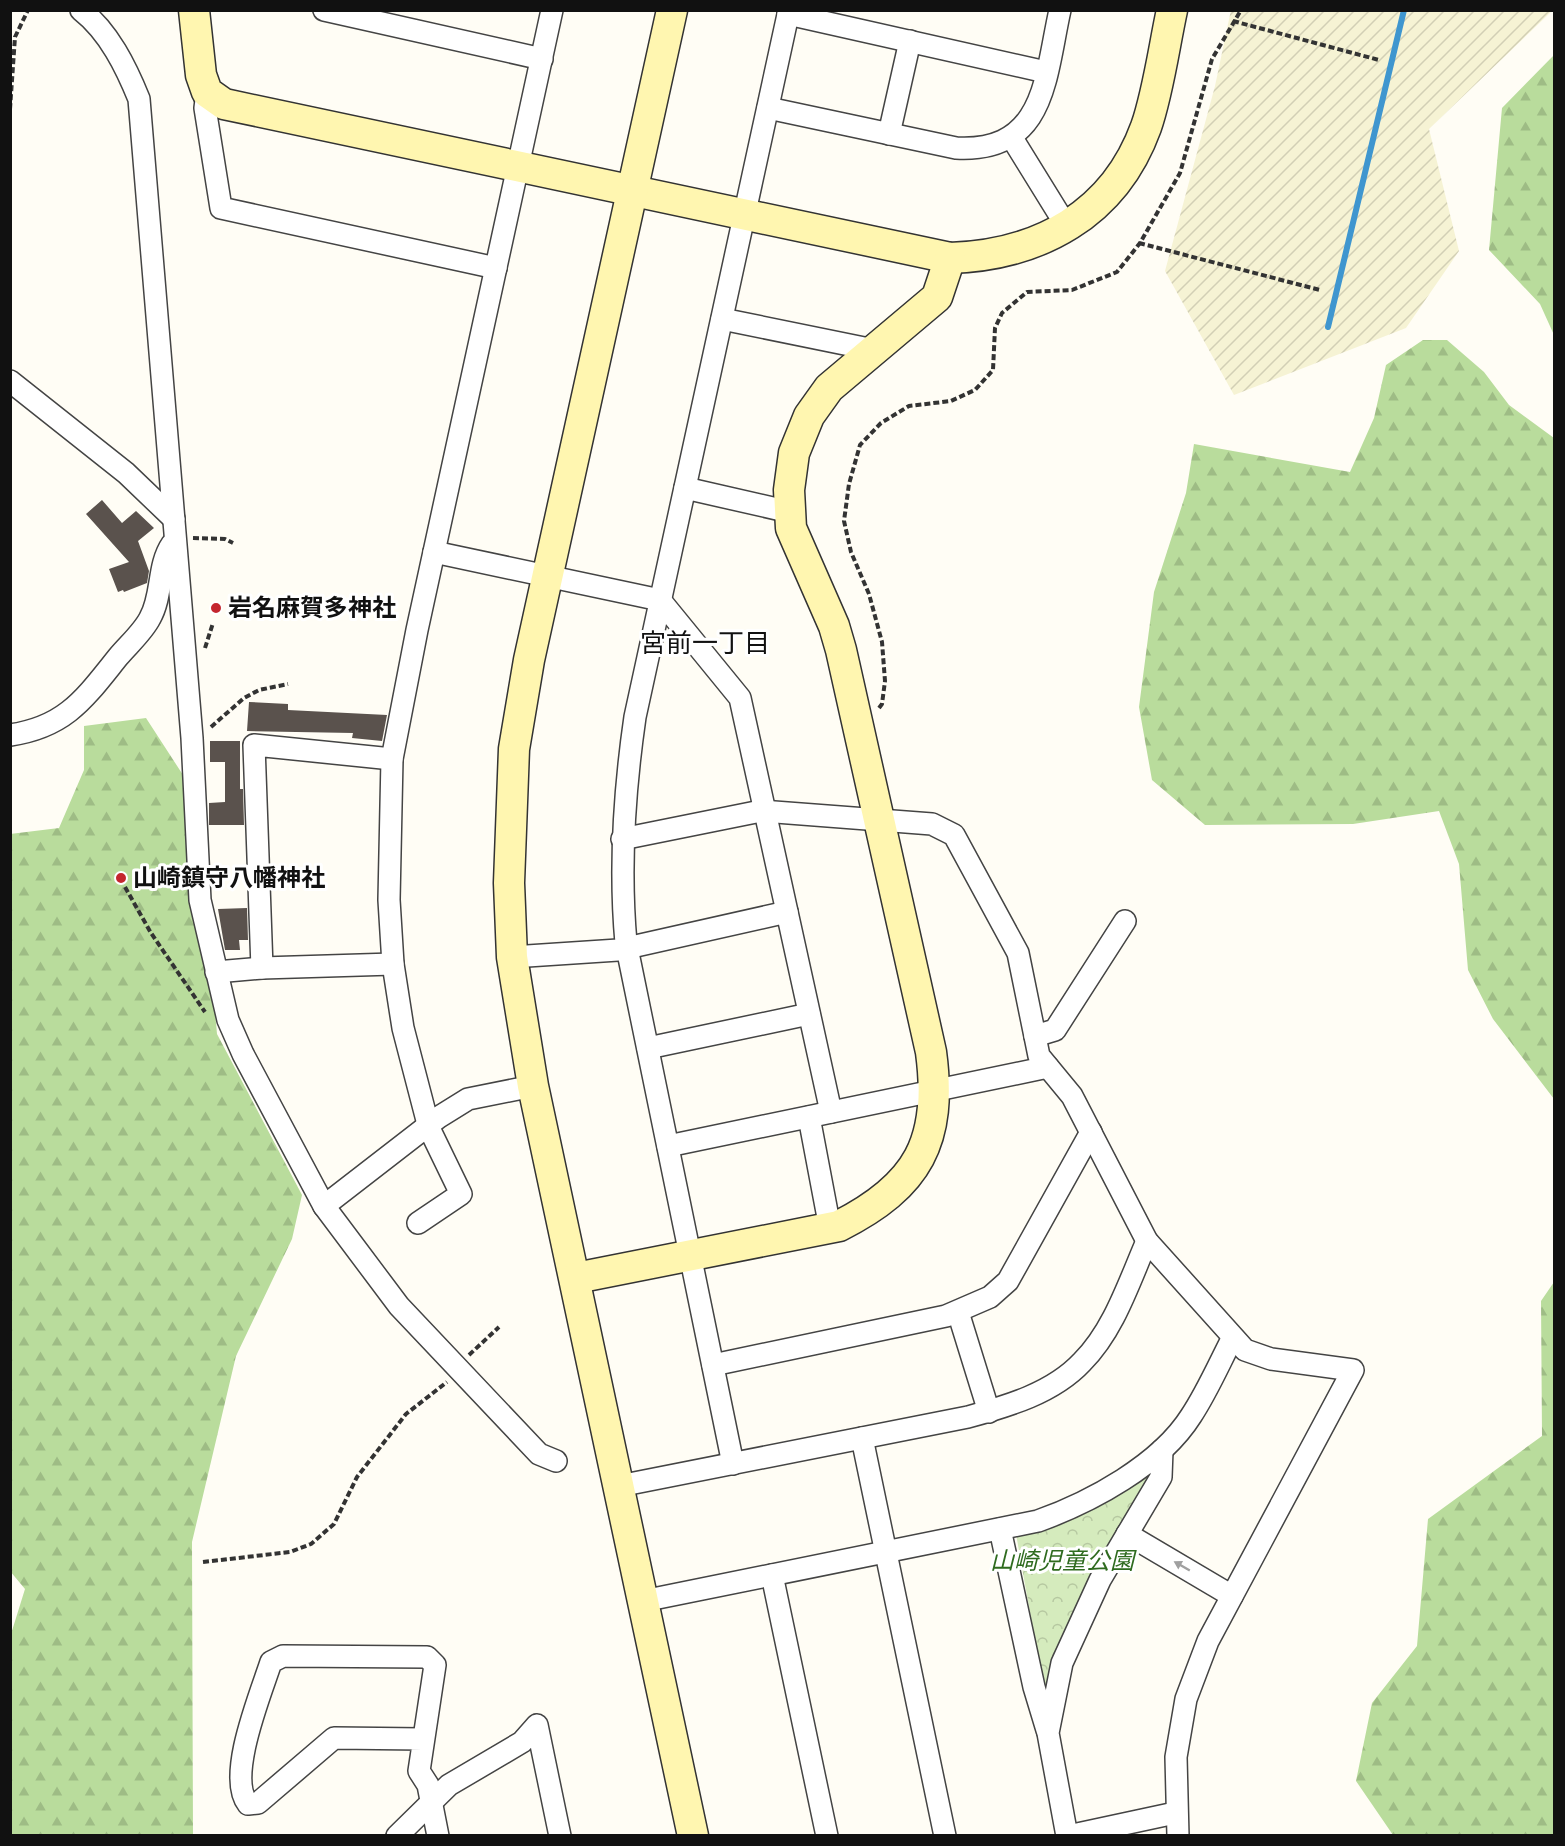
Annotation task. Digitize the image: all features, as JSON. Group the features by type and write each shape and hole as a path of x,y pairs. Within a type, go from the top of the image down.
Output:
{"street":[{"path":"81,10 92,19 112,45 129,74 139,99 192,738 200,900 228,1020 243,1054 324,1206 399,1306 539,1454 556,1461"},
{"path":"194,10 201,75 207,92 205,108 221,208 496,268"},
{"path":"324,10 542,59"},
{"path":"418,1223 461,1194 429,1128 405,1038 393,964 389,900 392,759 434,552 552,10"},
{"path":"672,10 548,576 514,749 509,883 512,957 533,1086 576,1278 693,1836"},
{"path":"768,108 956,148 973,149 1012,138 1031,116 1039,102 1060,10"},
{"path":"207,92 224,104 744,215 950,258 984,256 1011,251 1067,227 1089,211 1115,183 1134,152 1146,126 1172,10"},
{"path":"733,1464 627,948 622,894 622,839 626,776 635,717 788,12 1046,72"},
{"path":"889,134 910,41"},
{"path":"1012,138 1067,227"},
{"path":"576,1278 830,1228 866,1212 889,1196 922,1155 930,1134 934,1091 931,1052 834,626 791,528 789,490 794,453 809,416 829,388 937,297 950,258"},
{"path":"722,319 874,350"},
{"path":"10,381 126,473 174,532"},
{"path":"685,488 790,512"},
{"path":"10,735 34,732 63,718 80,704 151,618 164,556 174,532"},
{"path":"434,552 660,600 740,698 831,1112"},
{"path":"262,968 254,745 392,759"},
{"path":"622,839 765,811 932,824 954,835 1018,953 1039,1056 1072,1096 1147,1241 1232,1339 1245,1350 1271,1359 1353,1370 1208,1641 1186,1699 1176,1757 1175,1813 1178,1836"},
{"path":"512,957 627,948 787,912"},
{"path":"1035,1036 1055,1030 1125,921"},
{"path":"216,972 262,968 393,964"},
{"path":"648,1048 809,1014"},
{"path":"668,1146 1048,1067"},
{"path":"324,1206 429,1128 439,1117 468,1100 533,1086"},
{"path":"809,1117 830,1228"},
{"path":"713,1365 958,1312 990,1297 1008,1281 1091,1132"},
{"path":"619,1486 989,1412 1017,1403 1034,1395 1082,1363 1100,1339 1117,1309 1147,1241"},
{"path":"958,1312 989,1412"},
{"path":"644,1601 1038,1521 1073,1508 1118,1481 1162,1450 1191,1417 1232,1339"},
{"path":"862,1438 945,1836"},
{"path":"1048,1733 1062,1663 1070,1641 1100,1580 1161,1476 1162,1450"},
{"path":"1000,1528 1034,1687 1048,1733 1068,1836 1175,1813"},
{"path":"1127,1534 1232,1596"},
{"path":"772,1575 827,1836"},
{"path":"423,1739 334,1738 258,1803 248,1804 243,1797 243,1749 272,1662 282,1656 427,1657 435,1665 419,1771 428,1785 438,1836"},
{"path":"397,1836 449,1785 522,1742 537,1725 560,1836"}],"path":[{"path":"10,109 15,38 28,10"},
{"path":"859,731 882,704 885,681 882,642 869,594 851,552 844,520 849,484 860,445 881,423 909,406 951,401 975,390 993,370 995,328 1002,313 1027,292 1072,290 1117,272 1139,243 1180,173 1212,59 1240,10"},
{"path":"1233,21 1379,60"},
{"path":"1139,243 1320,290"},
{"path":"174,532 233,543"},
{"path":"192,738 222,720 244,698 259,690 288,684"},
{"path":"125,886 151,933 211,1021"},
{"path":"203,1562 290,1552 311,1544 334,1524 357,1476 406,1414 446,1384 499,1327"}],"shaded area":[{"path":"1231,10 1552,11 1429,129 1459,251 1406,328 1234,395 1165,271 1215,86"}],"green space":[{"path":"1554,55 1554,335 1540,304 1489,250 1502,108"},
{"path":"1423,340 1447,340 1484,372 1509,405 1554,438 1554,1099 1493,1019 1468,970 1459,864 1439,811 1353,824 1205,825 1152,780 1139,707 1154,592 1186,493 1194,444 1350,472 1374,418 1386,365"},
{"path":"146,718 196,795 217,1034 302,1195 292,1239 236,1356 192,1542 193,1835 11,1835 11,1634 25,1589 10,1571 10,834 59,828 84,770 84,726"},
{"path":"1554,1282 1554,1835 1393,1835 1356,1781 1372,1703 1417,1646 1428,1519 1542,1436 1541,1301"},
{"name":"山崎児童公園","path":"1149,1473 1154,1476 1052,1685 1044,1691 1016,1534"}],"building":[{"path":"102,500 122,523 136,511 154,528 138,541 149,571 147,583 124,592 123,590 118,592 109,569 129,562 86,514"},
{"path":"249,702 288,704 288,710 387,715 382,741 352,738 353,733 247,731"},
{"path":"210,741 240,741 240,789 243,789 244,825 209,825 209,803 225,802 225,762 210,762"},
{"path":"247,908 248,940 239,940 240,950 225,950 218,909"}],"waterway":[{"path":"1328,327 1404,10"}],"place":[{"name":"岩名麻賀多神社","path":"216,608"},
{"name":"山崎鎮守八幡神社","path":"121,878"}],"district":[{"name":"宮前一丁目","path":"705,643"}]}
